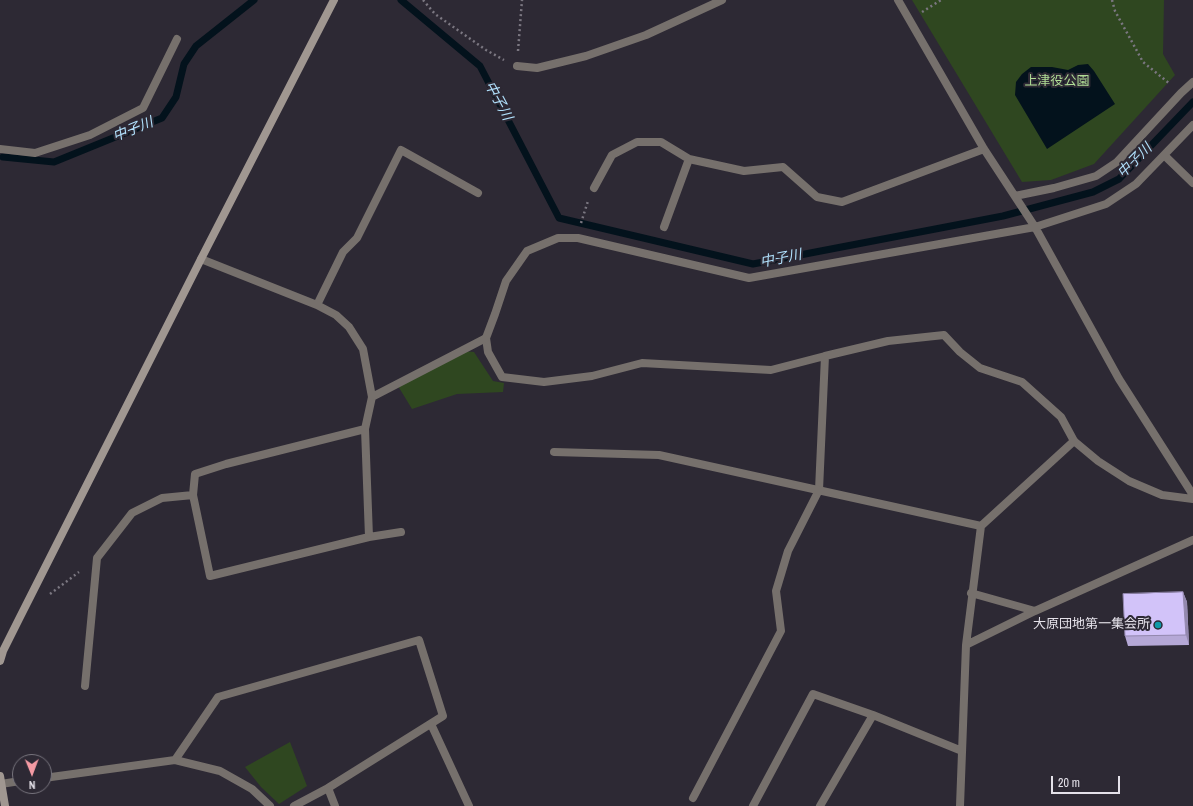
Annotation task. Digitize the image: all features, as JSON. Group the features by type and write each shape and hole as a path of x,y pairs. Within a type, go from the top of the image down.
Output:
{"street":[{"path":"0,661 3,651 19,619 334,0"},
{"path":"517,66 537,68 586,56 646,35 722,0"},
{"path":"898,0 984,149 1034,227 1119,379 1193,495"},
{"path":"0,149 35,153 90,135 143,108 177,39"},
{"path":"1016,199 1096,176 1117,162 1193,82"},
{"path":"1193,124 1136,184 1106,204 1034,227 749,278 578,238 558,238 527,251 506,281 496,314 486,338 488,352 502,377 544,382 592,376 642,363 771,370 888,341 944,335 960,352 980,368 1022,382 1061,416 1074,441 1098,461 1129,481 1162,495 1193,499"},
{"path":"594,188 612,155 636,142 661,142 689,159 744,171 783,167 817,197 842,202 984,149"},
{"path":"317,305 343,252 357,238 402,150 478,193"},
{"path":"1164,155 1193,183"},
{"path":"664,227 689,159"},
{"path":"201,259 317,305 336,315 349,327 363,348 372,397 365,429 369,538"},
{"path":"372,397 486,338"},
{"path":"693,798 781,631 776,591 788,551 818,490 825,356"},
{"path":"365,429 226,464 196,474 193,495 210,576 369,538 401,532"},
{"path":"960,806 966,645 971,593 981,526 1074,441"},
{"path":"554,452 659,454 981,526"},
{"path":"85,686 97,558 132,513 162,498 193,495"},
{"path":"966,645 1036,611 1193,540"},
{"path":"971,593 1036,611"},
{"path":"175,760 218,697 419,640 443,716 328,788 294,806"},
{"path":"752,806 812,694 873,715 962,751"},
{"path":"820,806 873,715"},
{"path":"431,724 469,806"},
{"path":"52,777 175,760 220,771 252,788 270,806"},
{"path":"5,806 1,780 12,781"},
{"path":"328,788 335,806"}],"path":[{"path":"423,0 435,14 486,50 517,66 522,0"},
{"path":"910,20 941,0"},
{"path":"1112,0 1115,11 1143,62 1181,93"},
{"path":"49,595 97,558"}],"green space":[{"name":"上津役公園","path":"912,0 1164,0 1163,54 1175,75 1094,164 1051,180 1022,182"},
{"path":"462,351 474,352 493,381 504,383 503,392 457,394 412,409 398,386"},
{"path":"290,742 307,786 279,804 261,787 245,767"}],"water":[{"path":"1088,64 1115,104 1047,149 1015,95 1016,82 1022,74 1031,67 1052,67 1068,70 1078,65"}],"building":[{"name":"大原団地第一集会所","path":"1183,592 1186,635 1125,636 1123,594"}],"waterway":[{"name":"中子川","path":"3,157 54,162 162,118 176,97 184,64 196,46 254,0"},
{"name":"中子川","path":"401,0 480,66 559,218 753,264 1003,216 1093,192 1119,179 1193,102"}],"place":[{"name":"大原団地第一集会所","path":"1158,625"}]}
